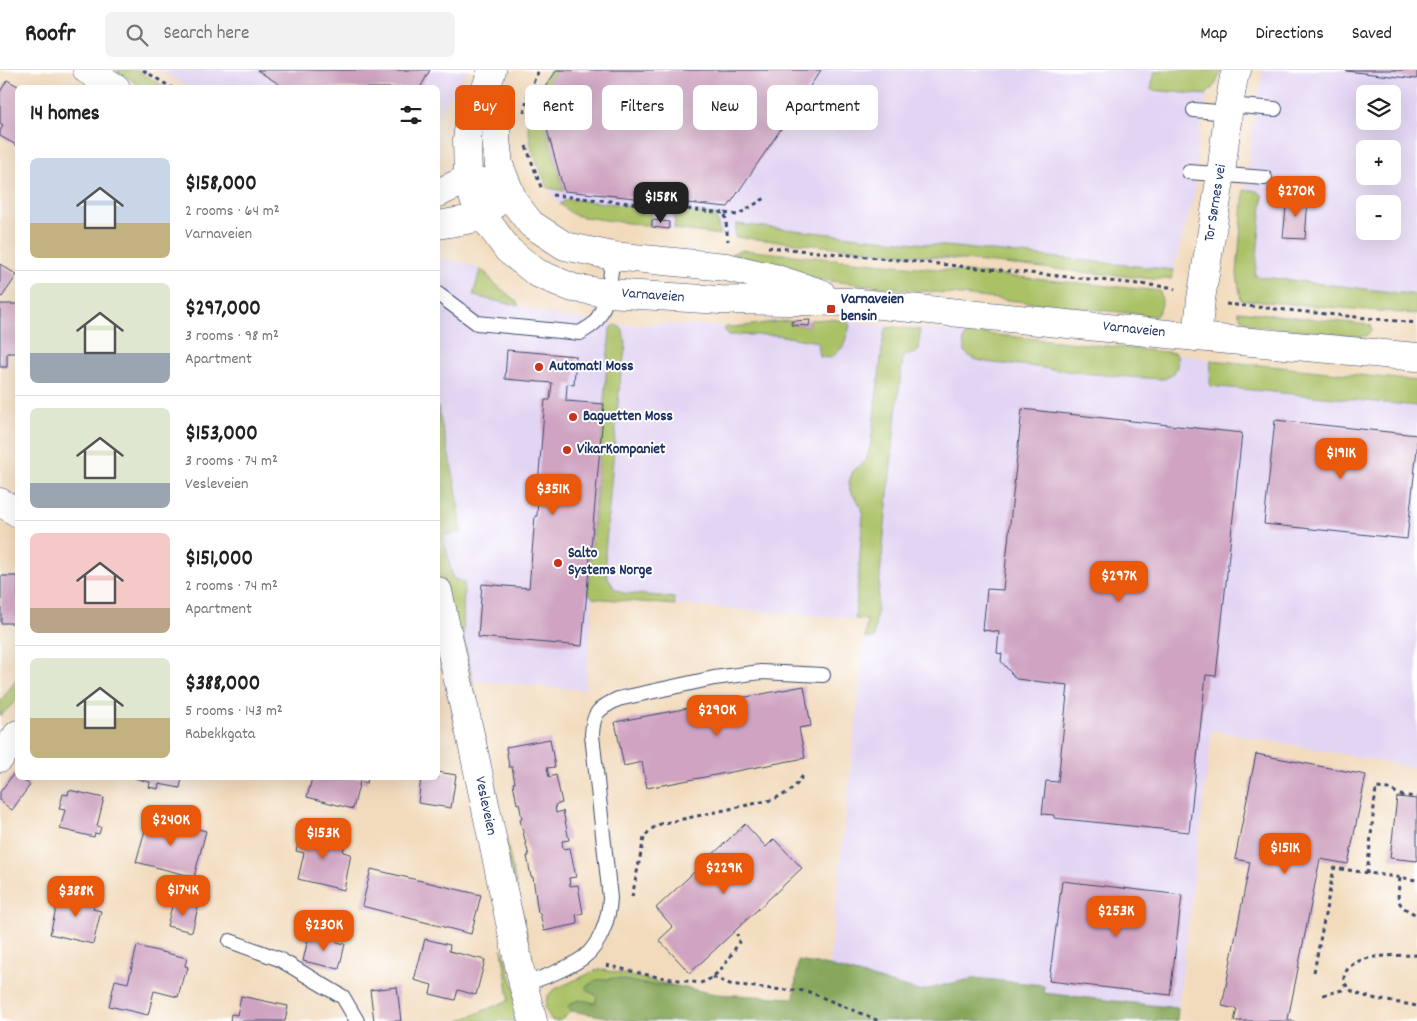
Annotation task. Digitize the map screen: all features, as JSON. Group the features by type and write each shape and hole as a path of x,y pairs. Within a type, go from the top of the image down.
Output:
{"street":[{"path":"87,70 111,85"},
{"path":"487,85 492,70"},
{"name":"Tor Sørnes vei","path":"1197,337 1229,109 1234,77 1237,70"},
{"name":"Varnaveien","path":"468,130 468,179 474,199 484,217 508,250 537,273 573,288 608,293 720,300 850,302 1417,357"},
{"name":"Varnaveien","path":"496,130 499,165 514,202 531,224 565,246 614,256 726,267 774,278 850,302"},
{"path":"440,192 468,179 507,186 484,217 440,225"},
{"path":"0,502 15,511"},
{"name":"Vesleveien","path":"440,600 523,984 533,1021"},
{"path":"0,758 15,738"}],"lane":[{"path":"1194,110 1275,109"},
{"path":"1189,172 1265,178"},
{"path":"440,295 477,323 580,333 596,322 608,293 614,256"},
{"path":"523,984 555,972 584,957 601,934 610,910 592,735 592,721 595,715 606,705 618,699 714,678 760,672 823,675"},
{"path":"230,941 279,959 343,997 358,1021"}],"path":[{"path":"143,70 167,85"},
{"path":"524,117 529,91 540,70"},
{"path":"524,139 542,191"},
{"path":"552,195 737,215 767,197"},
{"path":"719,241 728,242 725,213"},
{"path":"767,246 1169,287 1201,299 1232,306 1417,323"},
{"path":"631,902 644,838 650,830 660,824 771,800 785,795 799,784 804,773"},
{"path":"1367,874 1376,788 1390,789 1400,795 1417,797"},
{"path":"1314,972 1334,868 1417,880"},
{"path":"1400,878 1398,902 1401,907 1417,915"},
{"path":"607,958 604,964 652,976 700,983 713,977 739,942 737,934"},
{"path":"1323,995 1342,990 1345,985 1344,978 1348,970 1357,962 1370,958 1417,956"},
{"path":"713,977 730,984 808,991 879,1021"},
{"path":"1345,985 1351,990 1367,996 1417,1006"}],"shaded area":[{"path":"159,70 468,70 458,85 455,85 455,90 440,112 440,85 185,85"},
{"path":"551,70 1222,70 1207,97 1198,137 1195,191 1171,279 931,258 690,232 572,214 558,203 548,188 537,164 528,130 592,130 592,85 540,85"},
{"path":"1263,70 1417,70 1417,314 1241,300 1237,274 1253,121"},
{"path":"445,259 472,265 486,273 519,306 564,317 615,325 664,324 738,327 771,321 792,321 791,325 809,326 810,320 831,319 896,327 967,332 1176,353 1211,360 1417,381 1417,768 1212,730 1178,1008 1043,993 1043,985 974,978 919,991 829,966 867,620 593,598 585,690 463,680 440,578 440,260"}],"green space":[{"path":"115,70 137,70 162,85 140,85"},
{"path":"551,70 557,70 546,85 540,85"},
{"path":"1159,70 1222,70 1215,85 1206,95 1151,90 1154,72"},
{"path":"529,130 547,130 564,191 548,188 532,150"},
{"path":"1244,190 1257,191 1263,196 1255,276 1417,295 1417,314 1241,300 1237,274"},
{"path":"568,199 716,215 720,235 674,229 675,221 673,214 653,212 650,217 650,226 583,217 572,214 560,204"},
{"path":"736,224 1174,270 1171,279 1153,279 735,237"},
{"path":"742,250 1160,291 1162,304 1156,316 839,282 810,278 731,254"},
{"path":"480,270 486,273 519,306 473,296"},
{"path":"1238,311 1371,325 1371,331 1361,337 1251,325 1243,320"},
{"path":"831,319 848,322 850,326 843,347 831,358 820,357 818,342 776,335 729,335 724,330 726,327 783,321 792,321 791,325 809,326 810,320"},
{"path":"615,325 623,331 626,345 620,380 605,553 607,576 614,588 623,593 674,598 675,605 593,598 588,593 610,329"},
{"path":"896,327 920,330 919,350 916,353 905,355 903,359 874,638 865,638 867,620 855,619 863,515 859,503 850,491 849,482 853,470 866,461 871,443 884,333 887,328"},
{"path":"967,332 1176,353 1177,366 1174,373 1163,379 1092,374 990,363 968,356 963,342"},
{"path":"1211,360 1417,381 1417,406 1210,386"},
{"path":"440,416 458,501 461,533 443,535 453,579 464,582 463,636 532,959 440,577"},
{"path":"15,682 15,702 0,716 0,702"},
{"path":"502,948 524,1021 459,1021 509,1000"},
{"path":"798,961 829,966 919,991 974,978 1044,985 1044,993 1178,1008 1177,1021 630,1021 571,1011 568,1007 577,1001 595,1003 597,996 588,991 586,986 597,980 615,978 643,984 676,986 716,994 794,998"},
{"path":"599,969 676,986 643,984 615,978 588,991 597,996 595,1003 579,1000 568,1007 571,1011 560,1021 552,1021 545,1008 547,997 553,990"}],"building":[{"path":"257,70 430,70 422,85 280,85"},
{"path":"557,70 821,70 811,85 767,85 767,130 780,130 728,207 564,191 547,130 592,130 592,85 546,85"},
{"path":"1417,70 1417,79 1346,71"},
{"path":"7,80 16,85 15,144 0,136 3,125 0,123 0,92"},
{"path":"1287,197 1308,199 1305,239 1283,238"},
{"path":"652,220 669,222 669,229 652,227"},
{"path":"0,264 15,274 15,278 2,297 0,296"},
{"path":"0,304 15,304 15,353 7,353 7,367 0,367"},
{"path":"810,320 809,326 791,325 792,321"},
{"path":"507,350 576,356 574,385 567,384 566,401 604,404 582,646 478,637 482,584 529,588 535,516 537,516 545,400 550,400 552,383 505,379"},
{"path":"1022,409 1242,433 1216,676 1206,675 1189,832 1054,818 1054,815 1042,814 1046,781 1058,782 1068,685 1016,679 1001,661 1002,654 997,653 999,632 983,630 987,589 1003,590"},
{"path":"1275,420 1417,435 1407,539 1264,524"},
{"path":"1,576 15,576 15,623 1,623"},
{"path":"804,686 811,726 799,728 805,758 647,788 642,762 624,766 615,722"},
{"path":"550,739 555,767 547,768 549,777 556,775 562,803 555,805 556,813 563,811 569,840 562,841 563,849 570,848 576,877 569,878 570,886 578,885 583,913 576,915 578,924 544,931 540,913 538,913 533,877 531,877 527,856 529,856 520,820 522,819 519,803 517,804 512,767 509,767 506,747"},
{"path":"1256,754 1366,775 1348,864 1320,859 1288,1019 1295,1021 1234,1021 1237,1009 1222,1006 1250,862 1235,859"},
{"path":"440,772 456,775 451,808 418,803 421,780 440,780"},
{"path":"14,773 15,780 23,780 30,785 12,810 0,801 0,792"},
{"path":"142,780 182,780 180,788 159,784 158,789 149,787 150,782"},
{"path":"311,780 368,780 367,783 360,781 353,809 307,797"},
{"path":"69,790 104,798 97,826 101,827 99,834 95,833 94,837 60,829 65,810 59,809 63,794 68,795"},
{"path":"1397,797 1417,799 1417,861 1390,858"},
{"path":"149,816 206,831 194,877 136,862"},
{"path":"745,824 766,847 774,839 802,868 690,973 659,940 673,927 656,908"},
{"path":"302,830 346,840 343,852 351,854 344,890 298,879 304,853 296,851"},
{"path":"371,869 481,895 471,934 362,906"},
{"path":"1062,881 1182,895 1170,995 1049,981"},
{"path":"179,885 204,891 201,902 176,896"},
{"path":"60,892 95,900 93,909 101,911 93,944 50,934"},
{"path":"173,902 198,907 192,932 167,926"},
{"path":"309,935 345,944 339,969 303,961"},
{"path":"425,939 450,945 449,951 485,960 476,995 458,990 455,1000 430,994 432,985 414,980"},
{"path":"137,946 187,958 185,966 188,967 186,975 184,974 178,997 154,991 148,1015 109,1006 115,980 128,983"},
{"path":"397,987 401,1021 374,1021 370,990"},
{"path":"241,996 288,1006 285,1021 230,1021 231,1014 237,1015"}],"place":[{"name":"Varnaveien bensin","path":"831,309"},
{"name":"Automat1 Moss","path":"539,367"},
{"name":"Baguetten Moss","path":"573,417"},
{"name":"VikarKompaniet","path":"567,450"},
{"name":"Salto Systems Norge","path":"558,563"}]}
